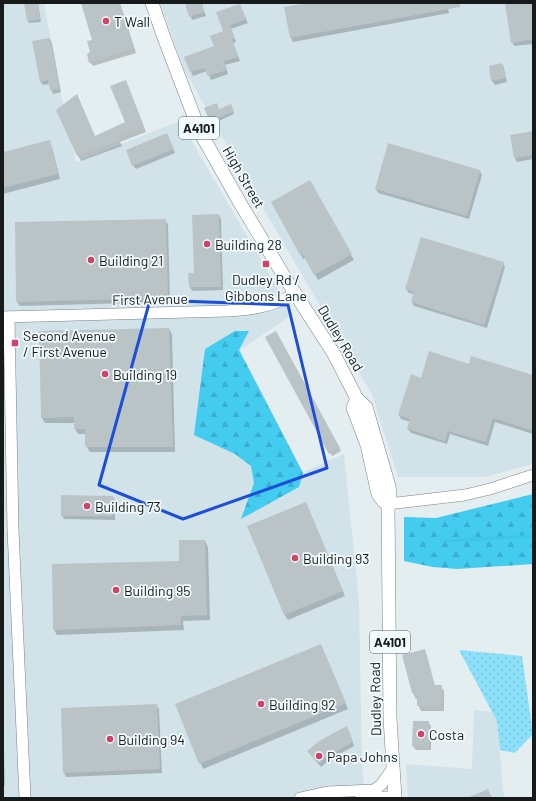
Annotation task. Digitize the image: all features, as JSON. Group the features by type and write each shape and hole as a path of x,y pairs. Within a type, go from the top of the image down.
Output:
{"main road":[{"name":"High Street","path":"152,3 200,132 240,203 296,294"},
{"name":"Dudley Road","path":"296,294 334,354 358,399 366,407 389,486 390,718 395,797"}],"street":[{"name":"First Avenue","path":"6,317 227,312 256,309 278,303 296,294"},
{"path":"6,317 13,530 25,798"},
{"path":"388,504 464,496 533,475"},
{"path":"304,797 327,792 374,790 381,785 393,768"},
{"path":"304,797 395,797"}],"highlighted area":[{"path":"150,300 288,305 327,468 183,519 99,485"}],"shaded area":[{"path":"3,3 44,3 60,89 76,162 180,121 292,315 240,350 303,472 344,454 359,600 362,766 366,798 3,798"},
{"path":"160,3 533,3 533,464 485,477 398,477 372,395 235,160 184,69"},
{"path":"459,650 522,656 533,734 515,753 500,750 497,721"},
{"path":"474,710 492,712 497,721 504,798 408,798 406,764 472,769"}],"green space":[{"path":"235,331 249,331 239,350 303,473 299,487 241,519 254,483 251,466 235,454 194,435 205,349"},
{"path":"533,494 533,564 457,569 433,567 404,561 404,517 436,518"}],"building":[{"path":"24,3 38,3 40,19 27,21"},
{"name":"T Wall","path":"81,3 120,3 134,48 89,63 87,54 90,52 87,41 92,40"},
{"path":"185,3 201,3 204,12 189,17"},
{"path":"308,3 460,3 460,7 290,38 284,7"},
{"path":"505,3 533,3 533,39 511,43"},
{"path":"240,4 246,19 230,25 234,38 232,39 238,57 224,61 227,70 208,76 204,68 190,72 184,57 214,46 210,36 223,31 216,12"},
{"path":"50,38 60,89 50,90 48,80 40,82 32,41"},
{"path":"502,63 506,78 491,81 489,66"},
{"path":"126,80 144,127 118,137 120,141 77,156 56,110 77,94 95,136 125,122 110,86"},
{"path":"217,103 219,109 231,104 234,111 210,122 204,108"},
{"path":"533,131 533,155 514,158 510,135"},
{"path":"167,133 174,149 132,166 126,150"},
{"path":"50,140 58,174 3,188 3,152"},
{"path":"388,143 480,170 467,216 375,189"},
{"path":"310,180 352,254 314,275 302,253 300,255 271,202"},
{"name":"Building 28","path":"219,214 221,287 189,287 188,273 194,273 192,215"},
{"name":"Building 21","path":"166,219 168,298 16,302 15,222"},
{"path":"421,237 504,262 484,325 411,302 414,292 405,289"},
{"name":"Building 19","path":"169,328 173,447 85,447 85,429 74,429 74,417 41,418 39,331"},
{"path":"276,331 340,448 329,454 265,337"},
{"path":"429,351 469,364 471,356 533,375 533,431 493,418 486,442 448,431 445,441 407,429 410,419 398,415 411,374 421,378"},
{"name":"Building 73","path":"61,495 113,496 113,516 61,516"},
{"name":"Building 93","path":"306,502 343,591 284,615 247,526"},
{"name":"Building 95","path":"179,540 205,540 207,615 181,616 181,625 53,630 52,564 179,561"},
{"name":"Building 92","path":"321,644 346,703 199,764 175,704"},
{"path":"425,649 434,685 442,685 441,705 417,706 417,694 412,693 402,655"},
{"name":"Building 94","path":"157,704 160,769 63,773 61,708"},
{"name":"Costa","path":"413,721 429,721 429,747 412,746"},
{"path":"347,726 353,742 329,755 318,764 307,751 319,741"},
{"path":"488,789 492,798 467,798"}],"waterway":[{"path":"444,541 533,536"}],"place":[{"name":"T Wall","path":"106,21"},
{"name":"Building 28","path":"207,244"},
{"name":"Building 21","path":"91,260"},
{"name":"Dudley Rd / Gibbons Lane","path":"266,264"},
{"name":"Second Avenue / First Avenue","path":"15,343"},
{"name":"Building 19","path":"105,374"},
{"name":"Building 73","path":"87,506"},
{"name":"Building 93","path":"295,558"},
{"name":"Building 95","path":"116,590"},
{"name":"Building 92","path":"261,704"},
{"name":"Costa","path":"421,734"},
{"name":"Building 94","path":"110,739"},
{"name":"Papa Johns","path":"319,756"}]}
